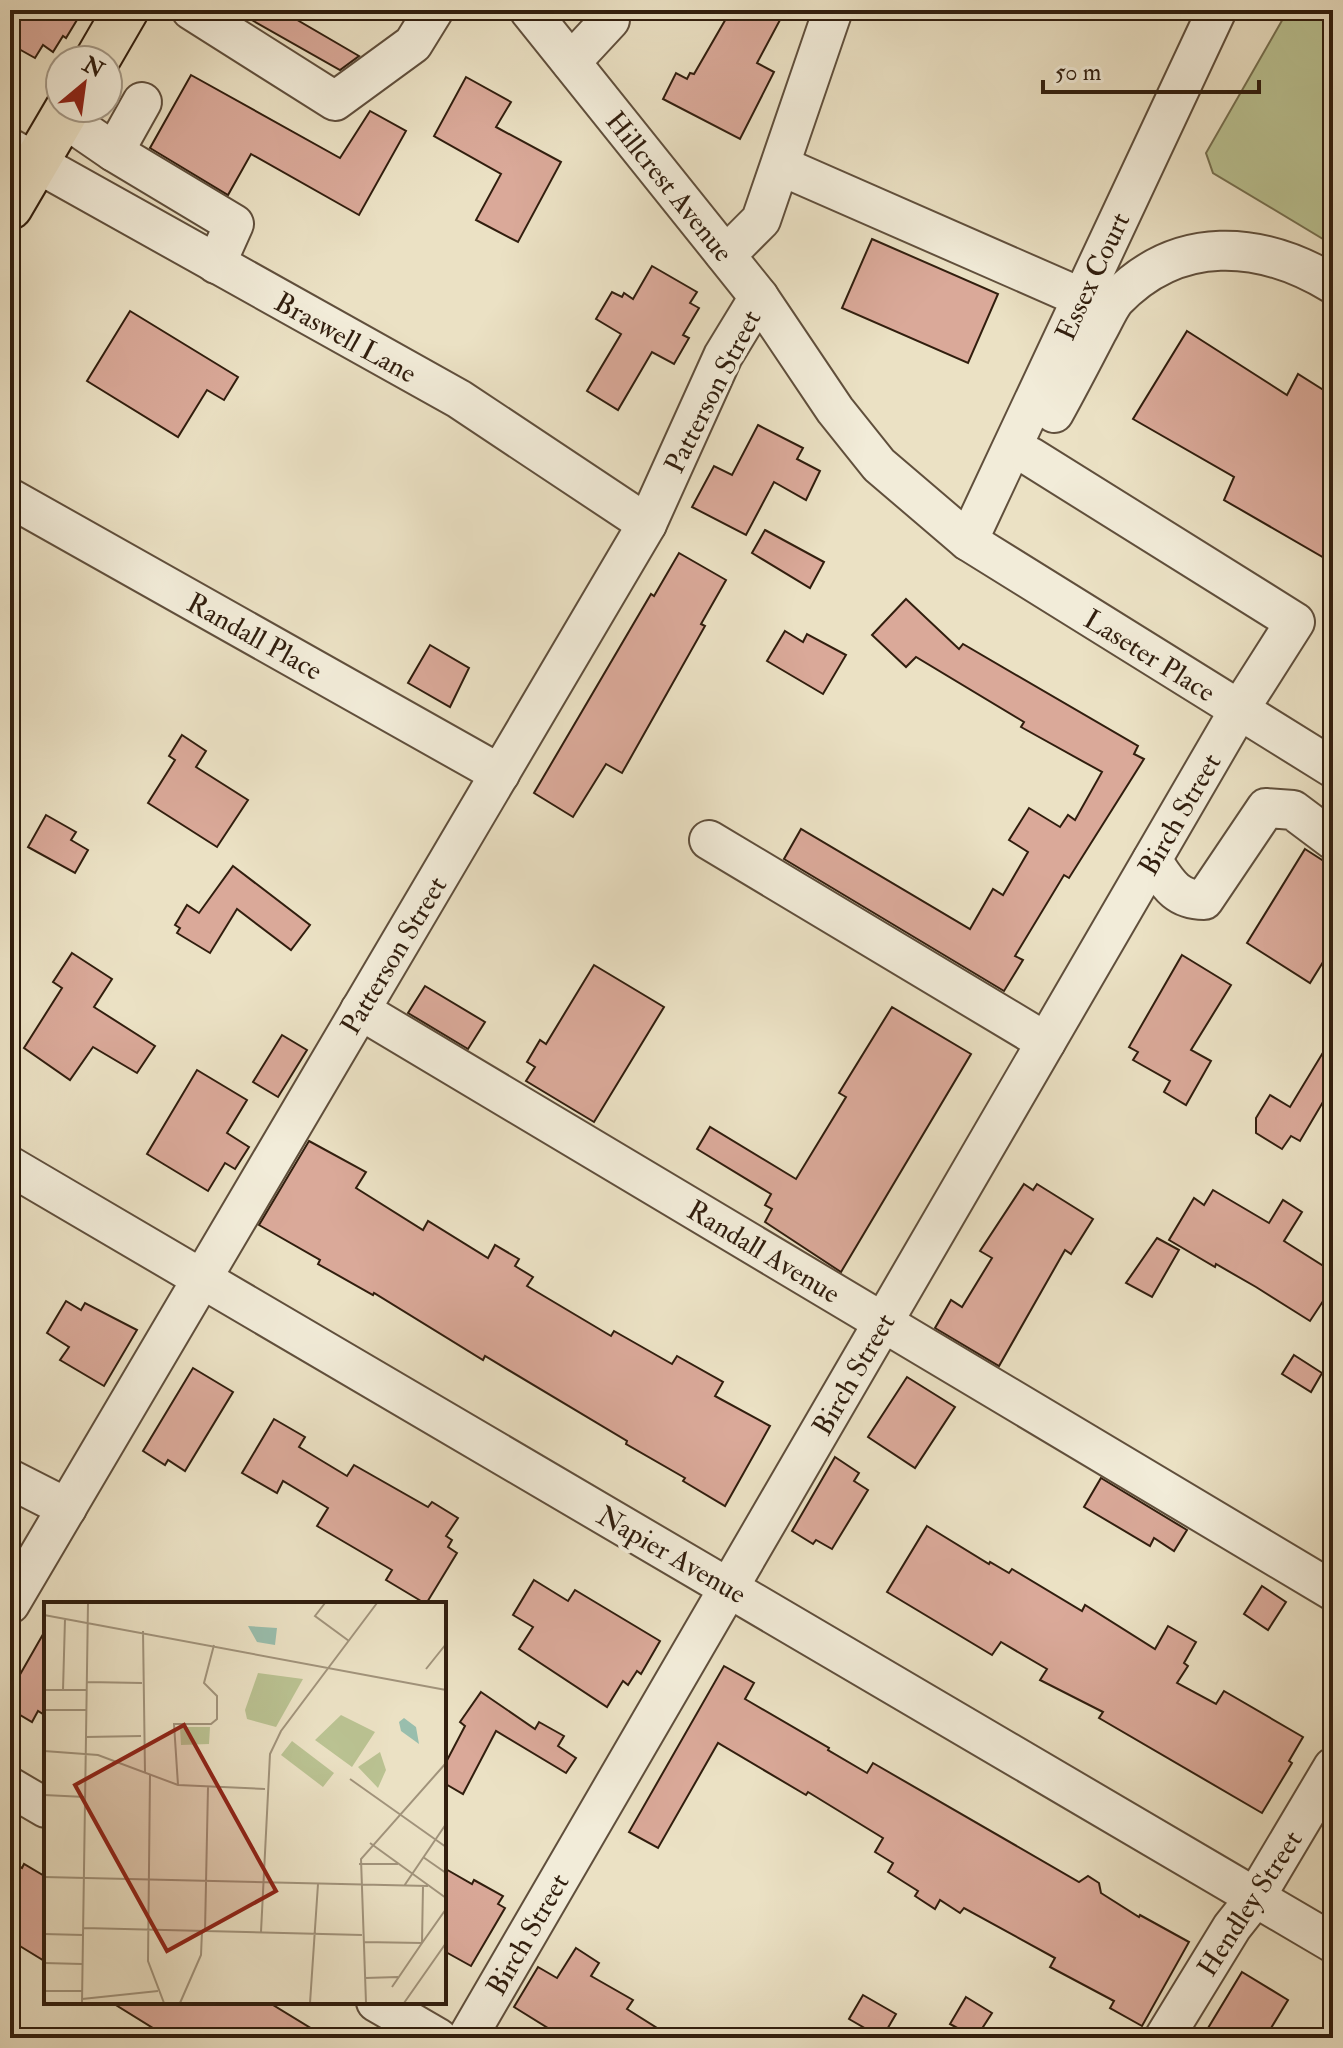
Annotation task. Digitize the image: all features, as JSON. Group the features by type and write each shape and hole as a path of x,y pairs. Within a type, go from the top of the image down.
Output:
{"main road":[{"path":"106,44 126,10"},
{"path":"10,207 22,156 54,124"}],"street":[{"path":"191,10 335,101 413,44 434,10"},
{"name":"Hillcrest Avenue","path":"529,10 759,297 835,410 879,465 968,541"},
{"path":"571,62 610,20 600,10"},
{"path":"724,253 761,220 833,10"},
{"name":"Essex Court","path":"968,541 1216,11"},
{"path":"114,152 142,102"},
{"path":"80,124 114,152 234,224 216,264"},
{"name":"Braswell Lane","path":"22,156 459,399 647,524"},
{"path":"781,166 1082,298"},
{"path":"968,541 1031,457 1113,302 1140,279 1171,260 1218,249 1263,254 1333,284"},
{"name":"Patterson Street","path":"10,1604 647,524 723,356 759,297"},
{"name":"Birch Street","path":"443,2038 728,1587 1239,710 1295,622 1031,457"},
{"name":"Randall Place","path":"10,498 500,774"},
{"name":"Laseter Place","path":"968,541 1329,765"},
{"path":"1293,810 1329,765"},
{"path":"1152,860 1170,888 1190,900 1204,900 1266,808 1293,810 1333,840"},
{"path":"709,840 1046,1042"},
{"name":"Randall Avenue","path":"360,1010 1333,1591"},
{"name":"Napier Avenue","path":"10,1166 1333,1943"},
{"path":"10,1479 67,1508"},
{"name":"Hendley Street","path":"1164,2038 1232,1927 1255,1898 1333,1767"},
{"path":"10,1787 44,1807"},
{"path":"380,2004 443,2038"}],"green space":[{"path":"1288,10 1310,10 1333,23 1333,245 1213,173 1206,153"}],"building":[{"path":"19,10 83,10 66,38 63,36 58,44 44,44 35,58 10,44 10,25"},
{"path":"234,10 280,10 359,56 340,70"},
{"path":"731,10 761,10 780,20 757,63 774,72 740,139 663,99 676,73 687,79 690,73 694,74"},
{"path":"191,75 340,158 370,111 406,131 359,215 251,154 228,195 150,148"},
{"path":"466,77 511,102 496,127 561,162 518,242 476,220 501,174 434,136"},
{"path":"872,239 998,294 968,363 842,308"},
{"path":"652,266 697,292 690,303 699,308 683,335 689,338 674,364 652,352 618,410 587,391 621,334 596,319 612,292 622,297 624,293 633,299"},
{"path":"130,311 238,377 224,400 207,390 178,437 87,381"},
{"path":"1187,331 1287,395 1298,374 1333,396 1333,563 1224,500 1234,477 1133,419"},
{"path":"758,425 803,448 797,459 820,471 806,500 774,482 746,535 692,507 714,466 732,475"},
{"path":"765,530 824,562 810,588 752,553"},
{"path":"679,553 726,580 701,624 705,626 622,773 606,764 573,817 534,793 651,594 654,596"},
{"path":"906,599 959,649 963,644 1138,746 1134,754 1144,759 1069,878 1064,875 1015,956 1023,960 1004,991 784,859 801,829 970,929 993,889 1003,895 1028,852 1009,840 1029,808 1060,827 1068,815 1075,820 1102,772 1021,727 1024,722 916,657 906,667 872,635"},
{"path":"785,631 803,642 807,634 846,655 823,694 767,661"},
{"path":"430,645 469,668 450,707 408,683"},
{"path":"182,735 206,751 196,767 248,800 217,847 148,803 175,760 169,756"},
{"path":"46,815 76,832 71,840 88,850 75,873 28,847"},
{"path":"1305,849 1333,867 1333,946 1310,983 1247,943"},
{"path":"233,866 310,925 291,950 237,909 210,953 177,933 180,928 175,925 187,905 199,913"},
{"path":"72,953 112,979 94,1007 155,1046 137,1073 93,1047 70,1080 24,1048 62,988 53,982"},
{"path":"1182,955 1231,985 1191,1050 1211,1061 1186,1105 1164,1092 1170,1081 1133,1060 1138,1052 1129,1047"},
{"path":"594,965 664,1007 594,1122 526,1081 535,1067 527,1062 540,1040 546,1044"},
{"path":"425,986 485,1022 468,1049 408,1013"},
{"path":"892,1007 971,1054 841,1272 765,1222 772,1209 765,1205 771,1194 697,1149 710,1127 796,1179 846,1097 839,1093"},
{"path":"282,1035 307,1050 278,1097 253,1082"},
{"path":"1333,1036 1333,1085 1300,1141 1291,1136 1282,1149 1256,1133 1256,1118 1270,1095 1290,1107"},
{"path":"197,1070 247,1100 227,1133 249,1147 235,1169 225,1163 208,1191 147,1154"},
{"path":"309,1141 366,1172 356,1188 423,1230 428,1221 488,1258 495,1245 519,1259 515,1266 533,1277 527,1286 611,1336 614,1331 672,1364 677,1356 723,1382 715,1396 770,1426 725,1506 683,1481 685,1478 626,1444 627,1441 485,1356 483,1360 374,1293 318,1264 320,1260 259,1225"},
{"path":"1024,1184 1033,1190 1037,1184 1093,1219 1071,1254 1065,1250 999,1366 935,1328 951,1300 962,1307 992,1258 980,1251"},
{"path":"1213,1190 1269,1223 1283,1200 1302,1212 1284,1241 1333,1272 1333,1286 1310,1321 1216,1264 1215,1267 1169,1240 1194,1198 1204,1205"},
{"path":"1157,1238 1179,1250 1152,1297 1126,1283"},
{"path":"66,1301 81,1310 85,1303 137,1330 104,1386 60,1360 69,1347 47,1333"},
{"path":"1294,1355 1322,1373 1311,1392 1282,1374"},
{"path":"193,1368 233,1392 185,1471 168,1460 165,1465 143,1451"},
{"path":"907,1377 955,1407 915,1468 868,1437"},
{"path":"274,1419 305,1437 299,1447 347,1476 354,1465 428,1507 432,1502 458,1518 446,1536 452,1540 448,1547 457,1553 427,1602 423,1602 386,1580 392,1570 317,1526 328,1508 283,1481 277,1493 242,1473"},
{"path":"835,1457 859,1473 854,1481 868,1490 832,1549 816,1540 813,1544 792,1531"},
{"path":"1101,1478 1187,1530 1174,1551 1154,1538 1150,1546 1084,1507"},
{"path":"927,1526 989,1564 1009,1573 1012,1569 1082,1611 1085,1605 1155,1649 1168,1626 1196,1642 1184,1663 1188,1666 1177,1683 1216,1704 1224,1691 1303,1737 1289,1761 1292,1763 1262,1813 1099,1718 1103,1712 1040,1680 1047,1669 1001,1642 992,1655 887,1592"},
{"path":"534,1580 568,1601 575,1590 660,1641 641,1674 637,1671 628,1685 623,1681 607,1707 519,1649 533,1627 513,1615"},
{"path":"1262,1586 1286,1602 1268,1630 1244,1614"},
{"path":"44,1632 44,1715 38,1711 32,1722 10,1709 10,1692"},
{"path":"724,1666 754,1683 745,1699 828,1750 867,1773 873,1763 1079,1882 1088,1876 1099,1883 1101,1893 1139,1917 1189,1942 1142,2026 1110,2008 1114,2001 1050,1967 1055,1958 964,1908 960,1913 940,1900 935,1909 915,1896 918,1891 888,1872 893,1863 875,1852 883,1838 808,1792 806,1795 718,1743 658,1848 629,1832"},
{"path":"481,1692 535,1729 539,1722 564,1736 558,1746 576,1758 566,1773 496,1731 463,1794 446,1784 446,1762 465,1726 460,1722"},
{"path":"10,1860 44,1876 44,1961 10,1940"},
{"path":"446,1869 503,1896 498,1904 505,1908 471,1966 446,1952"},
{"path":"576,1948 599,1963 591,1976 633,2000 627,2009 673,2038 564,2038 514,2007 538,1967 557,1978"},
{"path":"1242,1972 1288,2000 1265,2038 1202,2038"},
{"path":"863,1995 896,2014 882,2038 849,2019"},
{"path":"966,1997 992,2013 976,2038 950,2024"},
{"path":"114,2004 271,2004 327,2038 169,2038"}]}
